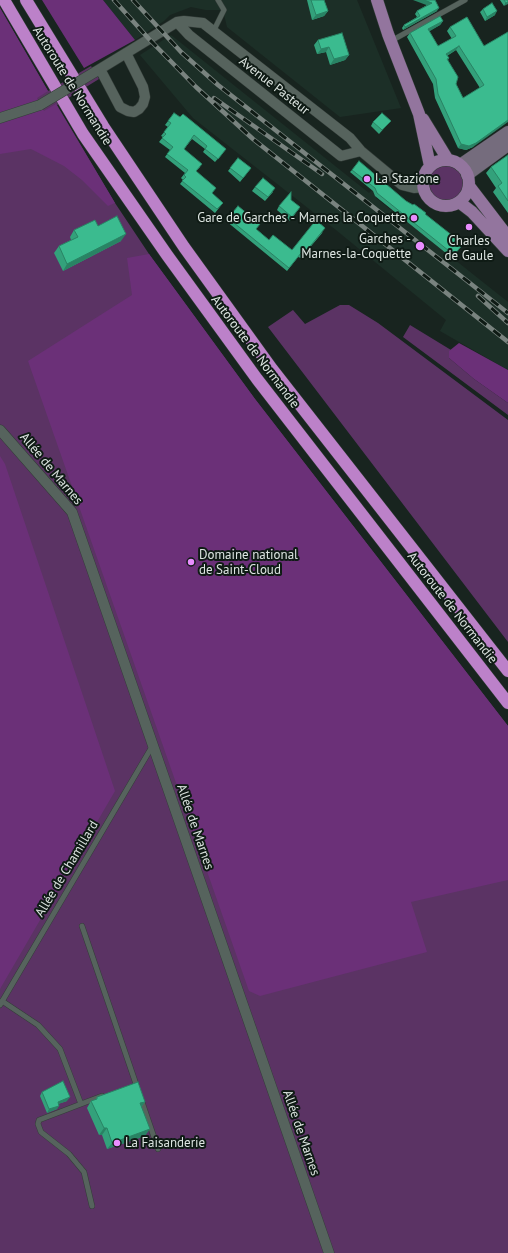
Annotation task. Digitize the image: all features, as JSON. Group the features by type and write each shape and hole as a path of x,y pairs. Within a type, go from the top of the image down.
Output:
{"highway":[{"name":"Autoroute de Normandie","path":"4,0 83,134 167,255 257,379 508,703"},
{"name":"Autoroute de Normandie","path":"26,0 103,126 184,247 272,369 508,671"}],"main road":[{"path":"377,0 419,114 430,166 424,179 424,187 430,199 436,203 448,206 459,202 465,195 468,180"},
{"path":"419,114 445,152 468,180 508,238"},
{"path":"430,166 442,160 454,162"},
{"path":"459,202 472,212 508,251"}],"street":[{"name":"Avenue Pasteur","path":"0,118 40,105 177,22 193,21 203,23 214,30 350,138 361,151 402,185 414,188 424,187"},
{"name":"Avenue Pasteur","path":"177,22 185,31 341,156 350,154"},
{"path":"98,71 120,107 134,112 139,109 143,104 145,97 143,87 126,52"},
{"path":"454,162 508,132"},
{"path":"468,180 508,145"},
{"path":"350,154 361,151"},
{"name":"Allée de Marnes","path":"0,430 72,512 329,1253"}],"lane":[{"path":"214,30 224,10 218,0"},
{"path":"391,41 465,0"},
{"path":"185,31 186,25 193,21"},
{"path":"350,138 350,154"},
{"name":"Allée de Chamillard","path":"1,1003 153,744"},
{"path":"82,926 158,1149"},
{"path":"1,1003 38,1025 60,1049 81,1104"},
{"path":"129,1086 136,1083"},
{"path":"92,1206 84,1172 70,1154 41,1132 38,1124 39,1120 108,1094"}],"shaded area":[{"path":"42,0 103,0 135,40 84,68"},
{"path":"103,0 357,0 401,108 340,117 227,27 223,10 206,10 191,7 170,15 164,21 135,40"},
{"name":"Domaine national de Saint-Cloud","path":"0,8 48,91 91,66 99,79 57,105 115,203 149,254 255,399 508,726 508,1253 0,1253"},
{"path":"0,8 48,91 37,98 44,111 56,104 115,203 108,206 82,180 64,166 31,149 0,154"},
{"path":"171,35 369,193 372,190 376,193 376,198 391,210 394,210 448,255 457,257 455,260 508,302 508,370 440,331 446,320 336,230 193,118 140,55"},
{"path":"446,165 456,168 461,173 464,183 461,193 456,198 446,201 436,198 431,193 428,183 431,173 436,168"},
{"path":"149,254 255,399 508,726 508,880 411,902 427,952 260,996 249,991 28,361 132,295 127,258"},
{"path":"340,305 349,305 378,323 508,420 508,642 268,327 293,310 305,324"},
{"path":"410,325 451,350 449,358 474,379 508,403 508,415 403,337"},
{"path":"459,343 508,370 508,403 474,379 449,358 449,351"},
{"path":"0,456 5,464 115,791 0,989"}],"building":[{"path":"311,0 324,0 328,11 316,15"},
{"path":"424,0 435,0 439,8 405,27 404,25 420,16 417,11 432,3"},
{"path":"492,3 497,11 487,17 483,9"},
{"path":"440,16 443,21 428,29 438,46 456,36 450,27 467,17 484,46 508,32 508,120 476,143 469,146 461,144 438,94 436,79 410,33","holes":["459,46 484,85 463,98 456,84 458,77 447,59 449,58 446,54"]},
{"path":"342,33 349,55 334,59 329,47 321,49 318,40"},
{"path":"174,113 180,117 183,114 226,149 218,159 205,149 207,146 194,135 184,149 202,164 196,171 216,188 212,193 223,203 217,209 182,181 186,177 184,175 188,170 167,154 173,147 162,138 166,134 164,132 171,123 168,121"},
{"path":"382,113 391,121 382,130 373,122"},
{"path":"508,155 508,201 498,186 502,183 491,167"},
{"path":"238,158 251,168 243,178 230,168"},
{"path":"359,161 406,201 413,205 414,204 426,213 425,214 463,244 454,255 377,193 375,188 352,170"},
{"path":"263,178 275,188 268,197 255,187"},
{"path":"291,192 291,200 300,207 292,217 279,206"},
{"path":"238,206 260,224 256,229 269,240 273,235 292,250 316,220 325,228 303,255 301,253 289,268 228,218"},
{"path":"117,216 126,234 67,264 59,246 78,237 74,230 95,220 98,226"},
{"path":"63,1081 70,1097 58,1102 59,1106 49,1109 42,1092"},
{"path":"138,1082 145,1102 140,1103 150,1129 112,1143 107,1128 104,1128 91,1101 97,1099 97,1097"}],"railway":[{"path":"114,0 149,39 196,87 253,139 508,342"},
{"path":"133,0 181,52 218,85 508,313"},
{"path":"214,98 322,174"},
{"path":"478,296 508,323"}],"place":[{"name":"La Stazione","path":"367,179"},
{"name":"Gare de Garches - Marnes la Coquette","path":"414,218"},
{"name":"Charles de Gaule","path":"469,227"},
{"name":"Garches - Marnes-la-Coquette","path":"420,246"},
{"name":"Domaine national de Saint-Cloud","path":"191,562"},
{"name":"La Faisanderie","path":"117,1143"}]}
